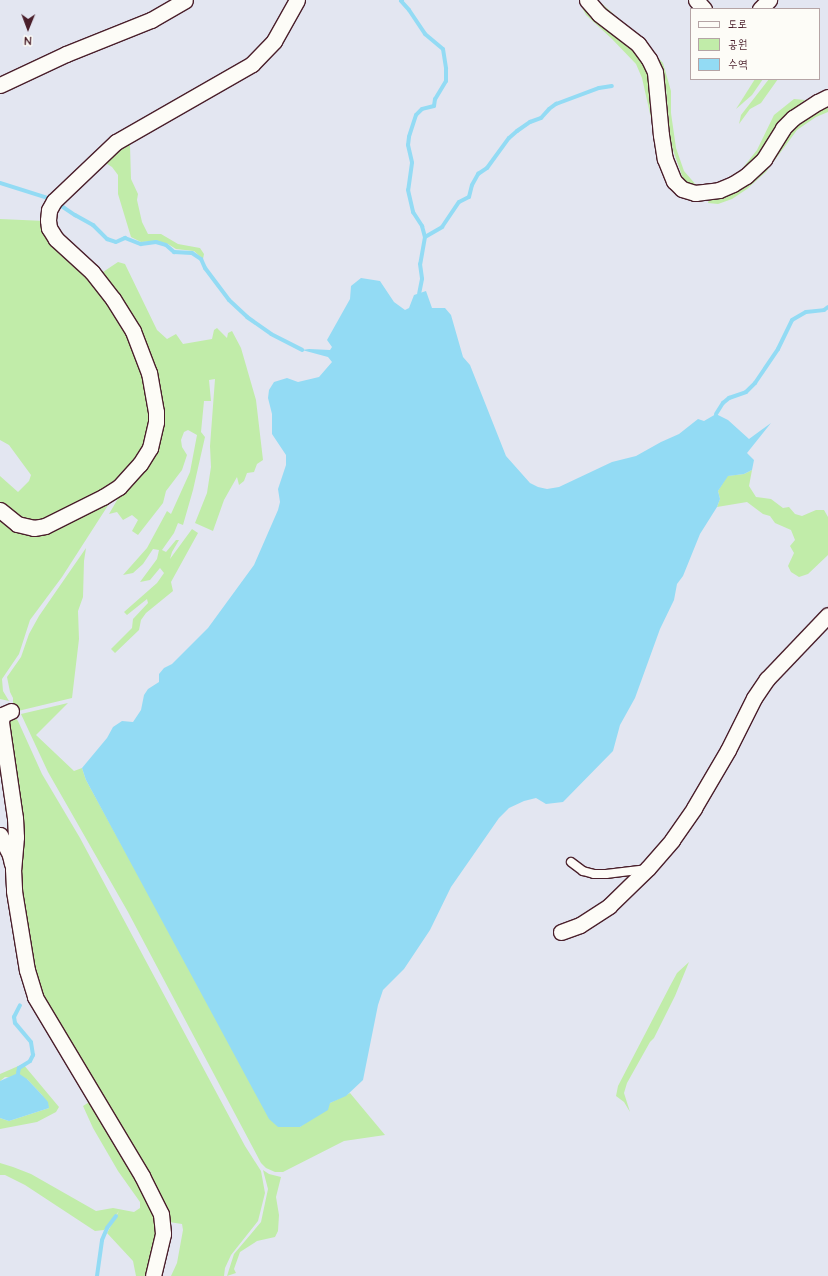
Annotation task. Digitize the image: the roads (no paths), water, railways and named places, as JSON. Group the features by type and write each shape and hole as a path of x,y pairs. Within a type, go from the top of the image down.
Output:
{"street":[{"path":"0,85 66,54 151,20 185,0"},
{"path":"0,510 17,524 34,528 45,526 102,497 119,487 140,464 150,448 156,422 156,412 149,373 133,331 113,299 92,272 56,239 49,228 49,210 54,201 116,142 252,64 274,41 297,0"},
{"path":"587,0 600,14 638,44 649,59 655,72 660,127 665,159 674,181 682,190 695,193 719,190 746,176 764,159 783,128 793,118 828,97"},
{"path":"696,0 703,8"},
{"path":"761,8 769,0"},
{"path":"561,932 580,925 609,906 633,885 672,840 694,808 728,750 754,698 767,679 828,615"},
{"path":"11,710 2,715 1,722 15,818 16,849 13,869"},
{"path":"0,835 10,855 13,869 14,891 27,970 35,996 142,1176 161,1214 163,1234 152,1276"}],"lane":[{"path":"570,862 583,870 594,874 631,872 648,868"}],"water":[{"path":"361,278 380,281 394,302 405,310 409,308 414,295 426,291 432,308 445,308 451,315 463,357 470,365 506,456 530,483 538,487 547,489 559,487 612,462 636,456 679,434 698,419 704,421 716,414 728,420 749,439 771,423 747,453 754,460 752,470 744,474 728,476 718,491 720,499 717,507 700,534 683,576 677,584 674,600 660,629 635,698 620,725 613,751 563,802 546,804 536,798 524,801 509,808 499,818 451,887 430,930 404,969 383,990 378,1005 363,1080 346,1096 330,1103 328,1110 300,1127 278,1127 269,1119 86,780 82,768 107,738 113,727 122,721 133,722 141,710 144,695 148,689 159,682 159,674 164,668 172,664 208,628 254,565 278,510 280,502 278,489 286,465 286,455 272,434 272,414 268,398 269,390 274,382 287,378 298,382 319,377 332,362 328,357 302,350 330,350 332,347 327,340 350,299 351,286"},
{"path":"18,1073 27,1079 42,1095 48,1102 49,1108 9,1121 0,1118 0,1081"}],"waterway":[{"path":"402,0 401,1 425,34 443,49 446,69 446,81 435,99 434,106 422,109 416,115 408,145 412,163 408,190 413,212 422,226 425,237 420,264 422,279 419,294"},
{"path":"425,237 442,227 459,202 469,197 472,185 478,174 487,168 509,138 517,131 530,122 541,118 556,104 599,88 612,86"},
{"path":"0,183 51,199"},
{"path":"57,203 93,225 107,239 116,242 125,238 141,244 156,242 166,245 174,252 192,253 201,259 205,268 229,300 247,317 271,334 302,350"},
{"path":"716,414 723,403 729,398 746,392 755,383 778,349 792,320 806,312 824,310 828,307"},
{"path":"18,1073 19,1068 30,1061 33,1055 31,1042 15,1023 14,1017 20,1005"},
{"path":"97,1276 102,1240 107,1228 116,1216"}]}
